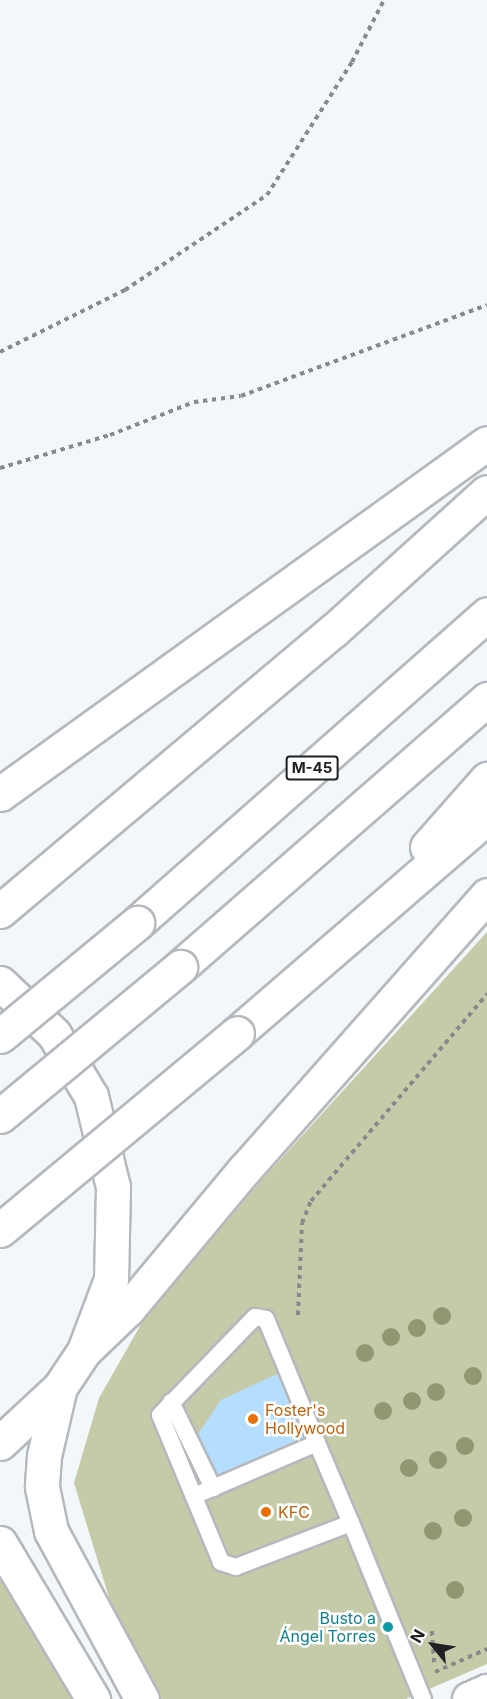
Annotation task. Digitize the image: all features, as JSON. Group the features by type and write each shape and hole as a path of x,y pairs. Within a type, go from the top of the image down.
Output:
{"main road":[{"path":"0,794 487,443"},
{"path":"0,911 333,631 487,492"},
{"name":"M-45","path":"0,1036 137,923 487,614"},
{"path":"0,1116 180,967 487,699"},
{"path":"343,943 487,778"},
{"path":"0,1230 237,1033 487,818"},
{"path":"0,1443 60,1387 84,1351 128,1309 244,1170 487,895"},
{"path":"0,983 54,1034 91,1096 113,1187 111,1279 84,1351"},
{"path":"60,1387 44,1456 42,1487 51,1531 142,1699"},
{"path":"5,1555 93,1699"}],"street":[{"path":"469,1699 487,1692"}],"lane":[{"path":"351,1523 236,1567 228,1566 221,1562 160,1422 162,1411 261,1316 266,1319 351,1523 423,1699"},
{"path":"171,1402 213,1488"},
{"path":"194,1496 317,1443"}],"path":[{"path":"0,352 126,290 267,195 352,62 384,0"},
{"path":"0,468 110,435 194,402 241,396 487,305"},
{"path":"298,1315 302,1223 311,1201 487,994"},
{"path":"432,1631 434,1674 487,1650"}],"green space":[{"path":"487,932 487,1664 406,1699 159,1699 114,1614 74,1483 99,1398 144,1319 260,1182"},
{"path":"0,1580 73,1699 0,1699"}],"building":[{"name":"Foster's Hollywood","path":"279,1373 305,1439 214,1477 196,1437 221,1400"}],"place":[{"name":"Foster's Hollywood","path":"253,1419"},
{"name":"KFC","path":"266,1512"},
{"name":"Busto a Ángel Torres","path":"388,1627"}]}
